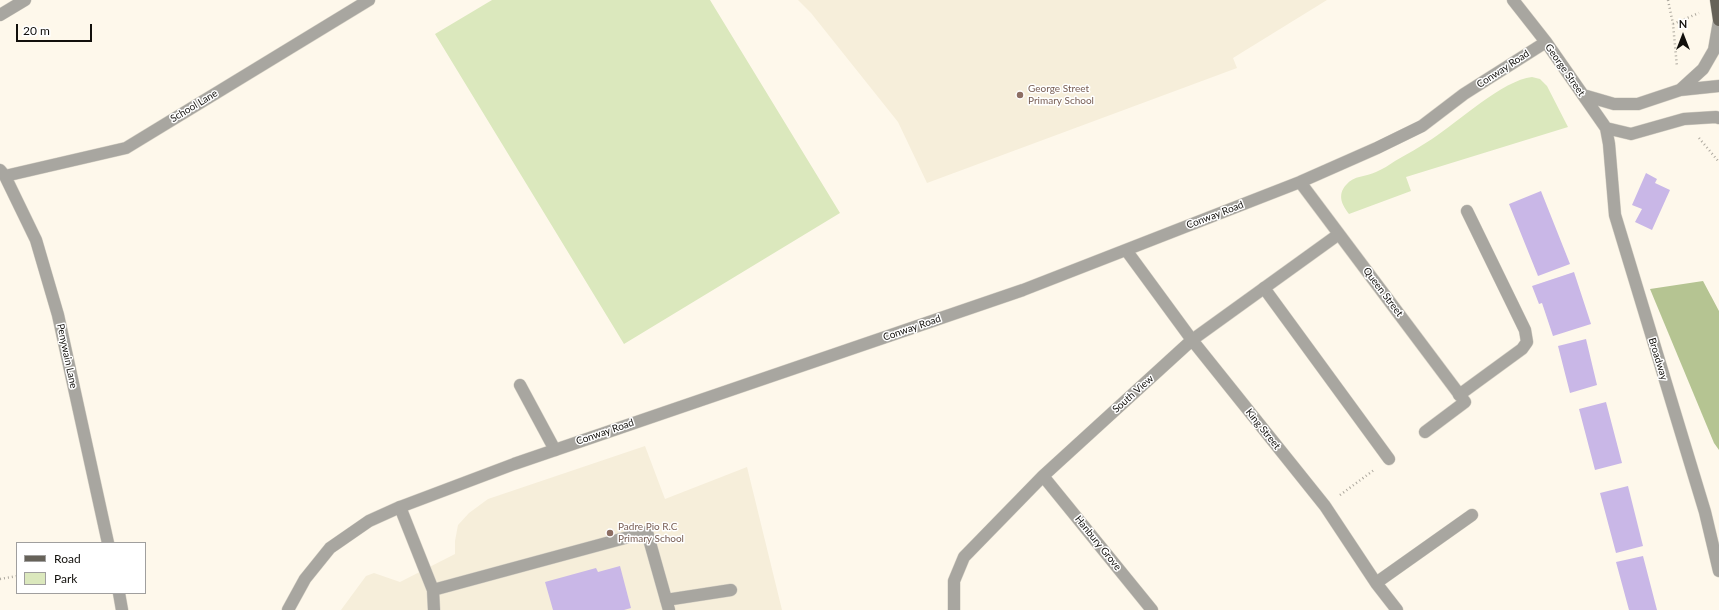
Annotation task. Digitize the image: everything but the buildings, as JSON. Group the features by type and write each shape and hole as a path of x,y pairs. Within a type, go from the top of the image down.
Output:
{"main road":[{"path":"1716,2 1719,21"}],"street":[{"path":"0,15 25,0"},
{"name":"School Lane","path":"2,172 126,148 369,0"},
{"name":"George Street","path":"1513,0 1546,42 1606,128 1609,144"},
{"path":"1680,90 1704,69 1714,50 1719,21"},
{"name":"Conway Road","path":"288,610 305,579 330,548 369,521 400,507 555,450 1023,290 1300,182 1378,148 1422,126 1464,94 1546,42"},
{"path":"1583,95 1614,104 1638,104 1680,90 1719,86"},
{"path":"1606,128 1631,134 1684,119 1719,118"},
{"name":"Broadway","path":"1609,144 1615,215 1716,545 1719,571"},
{"name":"Penywain Lane","path":"2,172 36,240 58,315 108,542"},
{"name":"Queen Street","path":"1300,182 1462,399"},
{"path":"1425,432 1522,349 1527,342 1525,330 1467,211"},
{"name":"South View","path":"954,610 954,581 964,557 1043,476 1192,340 1339,234"},
{"name":"King Street","path":"1126,250 1192,340 1325,506 1376,583 1397,610"},
{"path":"1264,288 1389,459"},
{"path":"520,385 555,450"},
{"name":"Hanbury Grove","path":"1043,476 1152,610"},
{"path":"400,507 433,590 434,610"},
{"path":"1376,583 1472,515"},
{"path":"433,590 647,532 667,605 730,590"},
{"path":"119,594 122,610"}],"path":[{"path":"1673,24 1716,2"},
{"path":"0,579 16,576"}],"shaded area":[{"name":"George Street Primary School","path":"798,0 1327,0 1233,58 1237,68 927,183 898,122 811,13"},
{"name":"Padre Pio R.C Primary School","path":"645,446 665,499 747,467 782,610 341,610 366,576 374,573 400,582 455,554 455,541 458,525 469,513 488,499"}],"green space":[{"path":"492,0 710,0 840,213 624,344 435,34"},
{"path":"1532,77 1540,79 1547,86 1568,127 1406,177 1411,191 1349,214 1344,207 1341,196 1343,189 1353,179 1372,174 1384,168 1443,132 1494,93 1520,80"},
{"path":"1703,281 1719,311 1719,450 1714,443 1650,289"}],"place":[{"name":"George Street Primary School","path":"1020,95"},
{"name":"Padre Pio R.C Primary School","path":"610,533"}]}
